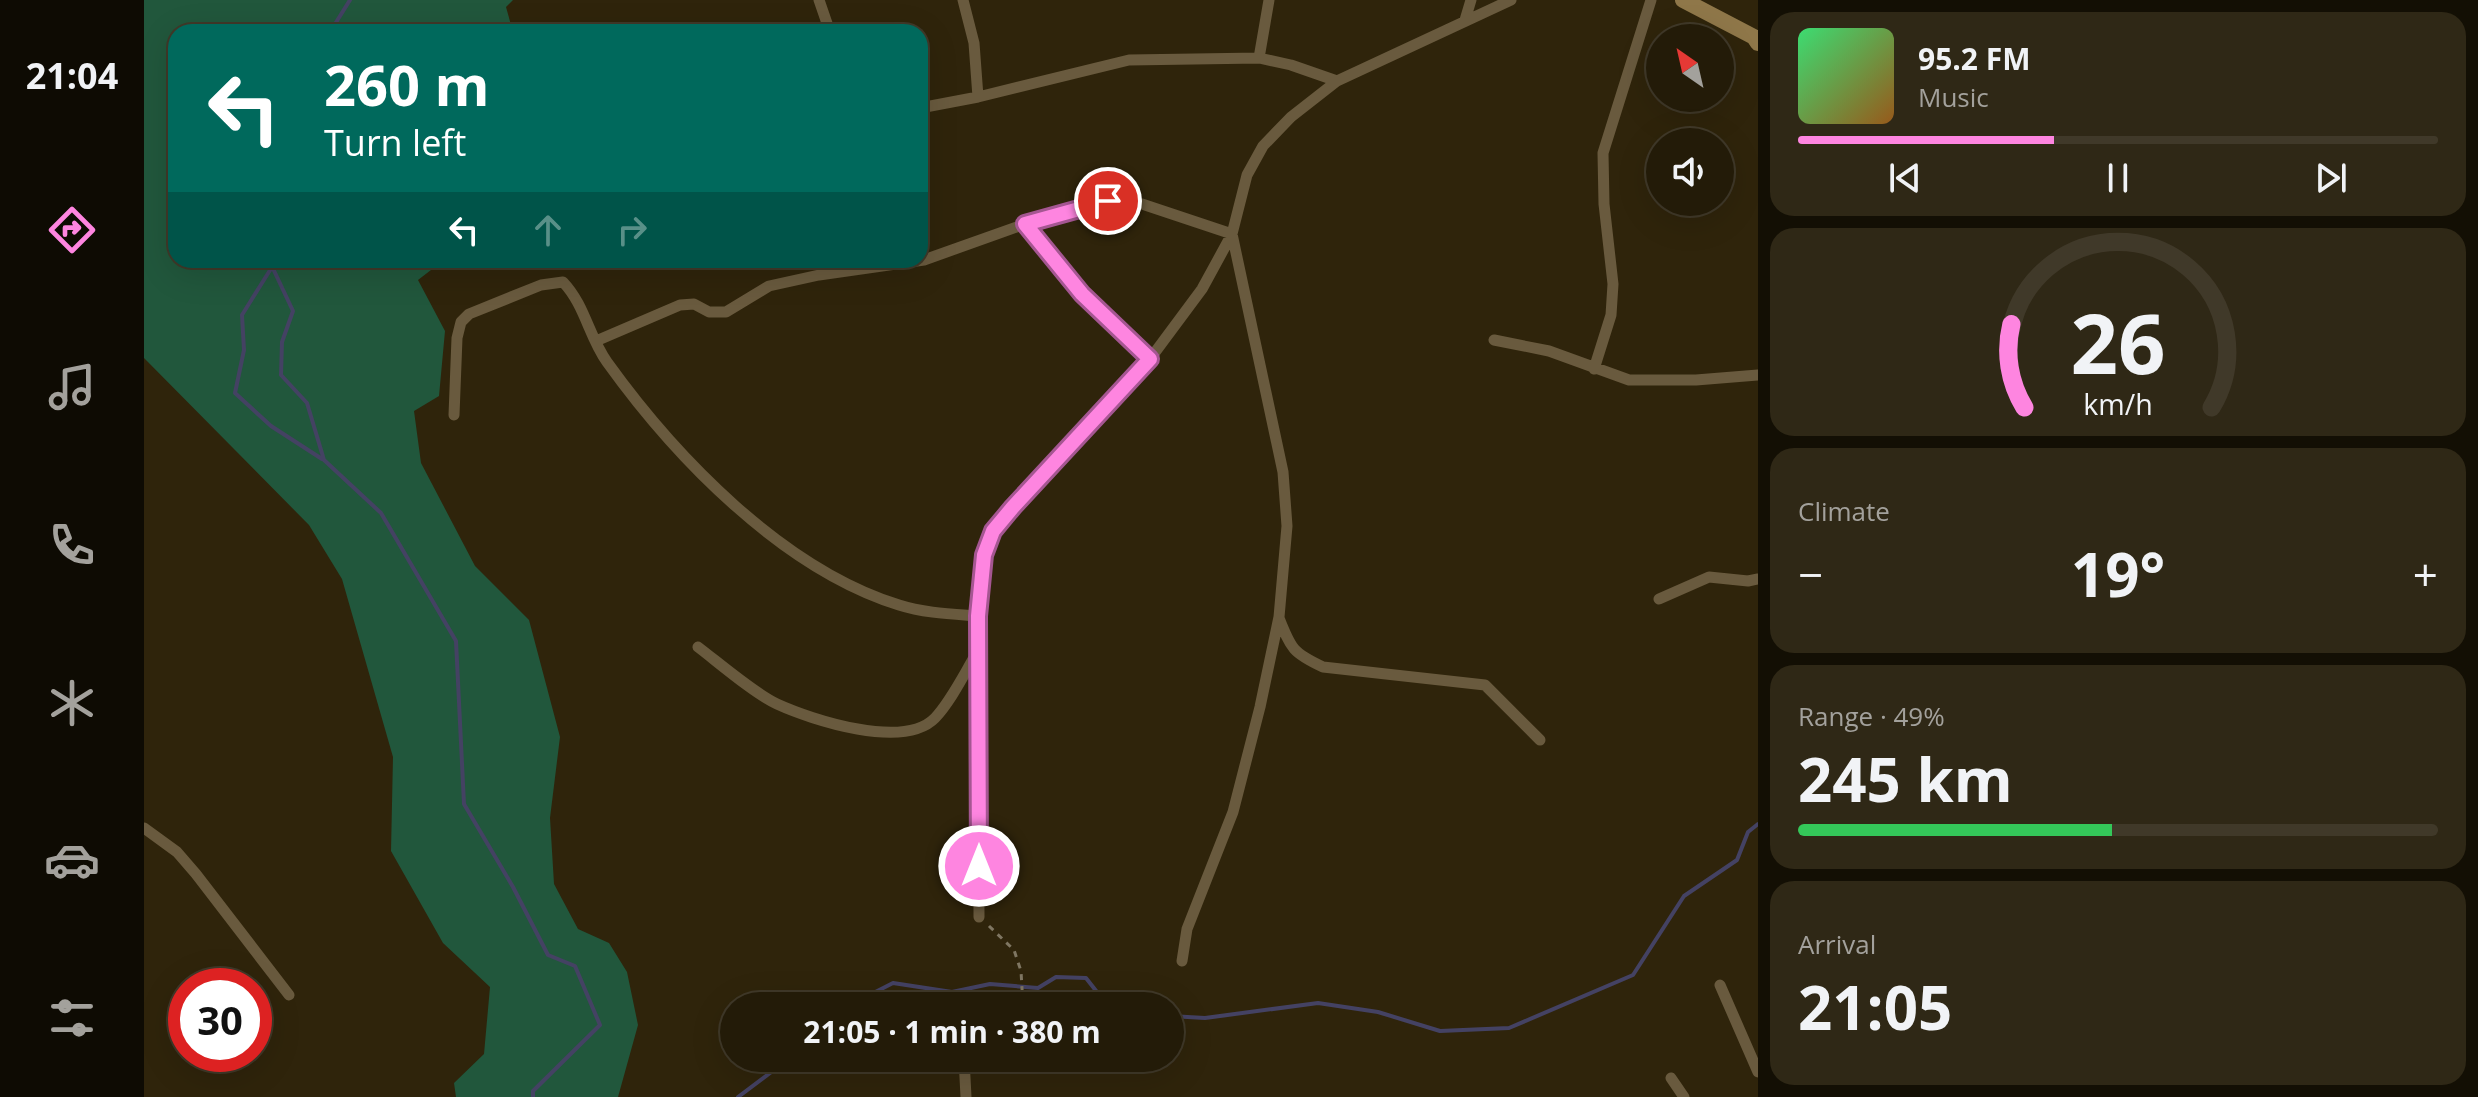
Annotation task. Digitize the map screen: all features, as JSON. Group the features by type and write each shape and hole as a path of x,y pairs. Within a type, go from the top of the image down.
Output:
{"street":[{"path":"819,0 827,24"},
{"path":"963,0 974,43 978,97"},
{"path":"1259,58 1269,0"},
{"path":"1465,20 1471,0"},
{"path":"979,917 978,616 984,555 993,531 1150,359 1202,289 1232,234 1247,175 1263,146 1291,117 1337,81 1511,0"},
{"path":"1594,369 1611,315 1613,284 1604,204 1603,153 1651,0"},
{"path":"1683,0 1754,37 1758,43"},
{"path":"928,106 1129,60 1259,58 1337,81"},
{"path":"928,259 1025,224 1108,201 1128,201 1232,234"},
{"path":"1025,224 1082,294 1150,359"},
{"path":"1182,961 1187,929 1233,812 1260,707 1279,617 1287,526 1283,472 1232,234"},
{"path":"596,341 680,305 694,304 709,312 726,312 769,286 868,268"},
{"path":"454,415 457,338 461,322 469,314 541,285 563,282 574,293 604,358 650,419 687,459 766,531 839,580 900,605 978,616"},
{"path":"1494,340 1549,351 1629,380 1696,380 1758,375"},
{"path":"1659,599 1709,577 1748,581 1758,579"},
{"path":"1279,617 1288,641 1299,655 1323,667 1485,685 1540,740"},
{"path":"698,647 775,704 856,730 891,732 915,730 934,719 979,651"},
{"path":"144,828 177,852 289,995"},
{"path":"1720,985 1758,1072"},
{"path":"965,1072 966,1097"},
{"path":"1671,1078 1684,1097"}],"path":[{"path":"979,917 1014,950 1021,971 1022,992"}],"green space":[{"path":"144,0 513,0 506,7 511,24 168,24 168,268 434,268 418,280 445,331 439,396 414,411 421,463 475,566 529,620 560,737 550,818 554,884 578,929 609,943 627,972 638,1025 618,1097 456,1097 454,1083 484,1054 490,987 443,943 391,851 393,757 342,579 309,525 144,358"}],"waterway":[{"path":"335,24 350,0"},
{"path":"271,268 242,315 244,350 235,393 271,426 322,459"},
{"path":"273,268 293,311 282,342 281,375 307,403 324,460 381,513 456,641 464,804 513,887 548,955 575,966 600,1025 533,1091 533,1097"},
{"path":"1184,1017 1205,1018 1318,1003 1378,1012 1440,1031 1509,1028 1633,975 1684,896 1737,860 1748,832 1758,824"},
{"path":"952,992 990,984 1038,988 1056,977 1086,978 1097,992"},
{"path":"875,992 893,983 952,992"},
{"path":"738,1097 771,1072"}],"route":[{"path":"979,866 978,616 984,555 993,531 1013,507 1150,359 1082,294 1025,224 1108,201"}]}
